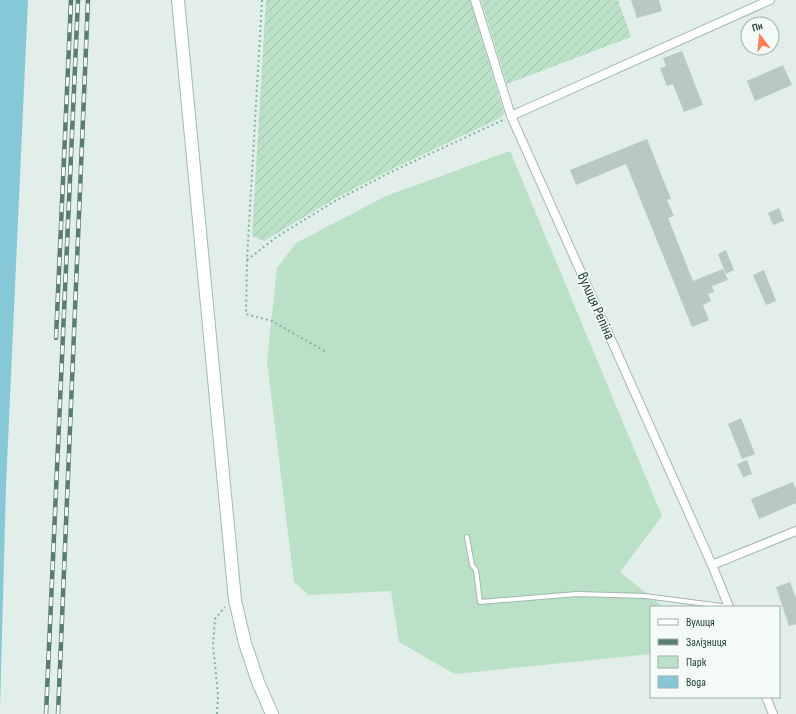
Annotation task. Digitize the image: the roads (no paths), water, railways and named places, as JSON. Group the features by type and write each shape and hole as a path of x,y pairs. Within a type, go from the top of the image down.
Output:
{"main road":[{"path":"178,0 235,600 245,643 258,682 272,714"}],"street":[{"name":"вулиця Репіна","path":"475,0 511,116 712,565 729,606"},
{"path":"511,116 770,0"},
{"path":"712,565 796,531"},
{"path":"766,698 773,714"}],"lane":[{"path":"467,537 472,564 476,570 480,602 577,594 645,596 721,606"}],"water":[{"path":"0,0 28,0 6,486 0,709"}],"railway":[{"path":"56,338 71,0"},
{"path":"46,714 78,0"},
{"path":"58,714 88,0"}]}
